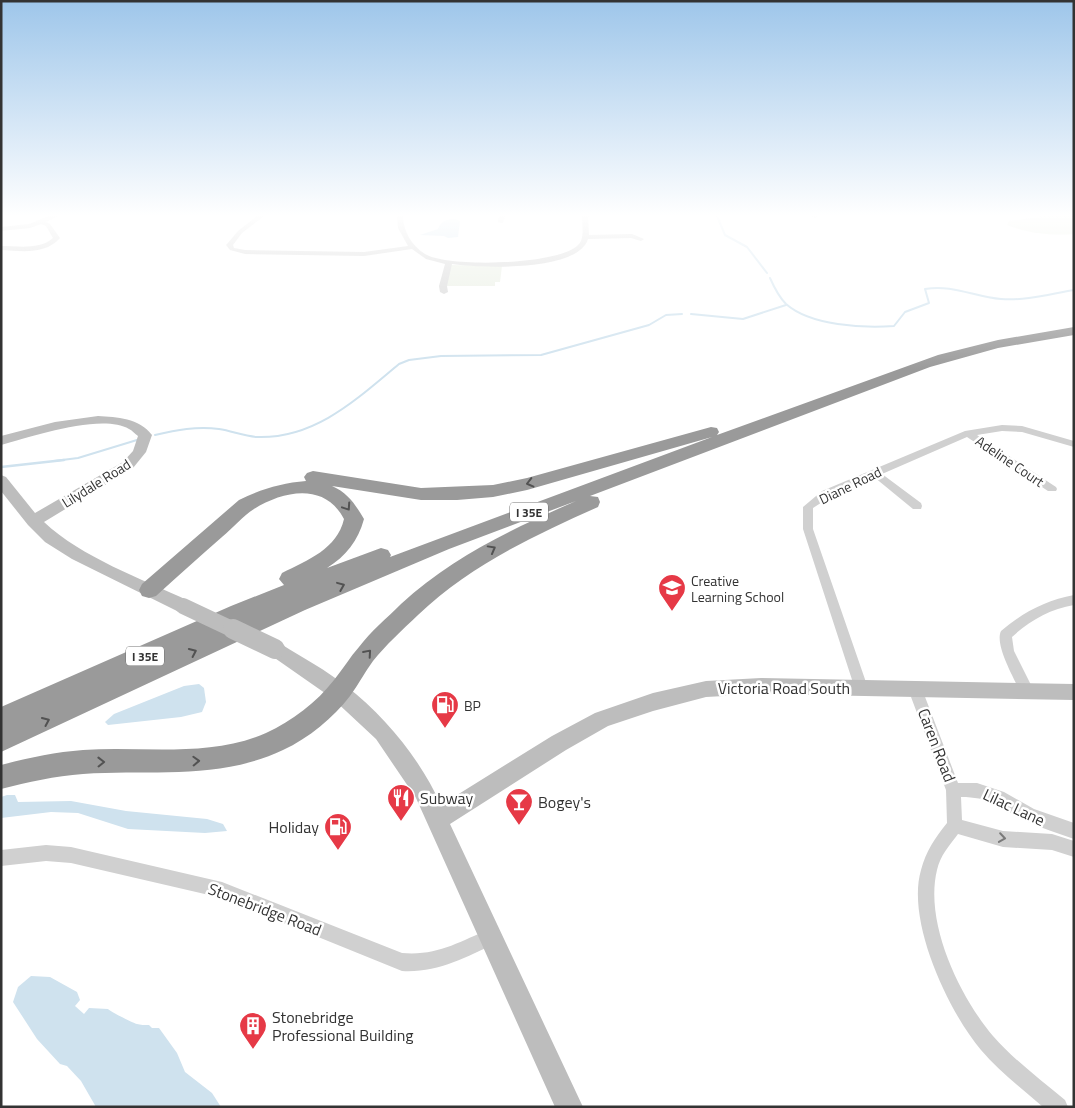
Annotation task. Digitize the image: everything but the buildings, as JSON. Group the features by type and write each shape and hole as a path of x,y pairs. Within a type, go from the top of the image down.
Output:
{"highway":[{"name":"I 35E","path":"1,719 288,592 439,532 954,345 1032,329 1074,324"},
{"name":"I 35E","path":"1,741 297,604 442,544 925,364 967,350 1042,335 1074,331"},
{"path":"143,587 232,503 250,490 273,480 296,476 321,477 421,494 493,491 527,484 711,432"},
{"path":"1,777 29,770 84,762 206,760 248,751 274,742 323,709 339,692 366,654 410,609 433,589 483,554 511,538 735,436"},
{"path":"1,709 282,583 317,565 338,550 348,540 354,519 346,503 328,491 302,487 275,491 259,497 246,505 143,587"}],"main road":[{"path":"437,820 514,988"}],"street":[{"path":"444,292 443,286 448,268"},
{"name":"Lilydale Road","path":"1,441 95,419 114,418 139,427 145,435 143,445 128,465 33,521"},
{"name":"Diane Road","path":"861,688 808,529 808,507 826,494 968,433 1002,428 1022,429 1074,444"},
{"name":"Adeline Court","path":"968,433 1052,489"},
{"path":"874,473 916,506"},
{"path":"1,480 18,499 33,521 52,538 78,555 275,650 339,692 383,733 424,792 437,820"},
{"path":"1027,691 1008,651 1005,635 1013,628 1059,602 1074,600"},
{"name":"Victoria Road South","path":"437,820 594,724 653,702 706,689 761,686 1074,692"},
{"name":"Caren Road","path":"915,689 953,790 955,826"},
{"name":"Lilac Lane","path":"953,790 978,790 1004,799 1030,815 1074,832"},
{"path":"955,826 943,837 929,868 926,906 935,950 956,997 989,1045 1058,1107"},
{"name":"Lilac Lane","path":"955,826 1003,839 1052,842 1074,849"},
{"name":"Stonebridge Road","path":"1,858 39,853 71,855 222,890 402,962 415,964 438,962 490,937"},
{"path":"514,988 569,1107"}],"shaded area":[{"path":"450,268 502,268 500,282 495,282 495,286 446,286"}],"water":[{"path":"199,684 204,688 206,702 202,712 181,717 108,725 105,722 114,714 184,686"},
{"path":"15,795 18,802 71,801 126,811 207,819 223,824 227,831 205,833 128,829 78,813 51,812 1,818 1,797"},
{"path":"31,976 50,977 77,992 80,1000 75,1006 84,1014 89,1008 108,1009 140,1025 159,1028 177,1053 185,1072 212,1093 221,1107 96,1107 81,1081 67,1066 60,1064 37,1039 13,1002 18,987"}],"waterway":[{"path":"763,268 767,273"},
{"path":"770,278 783,301 797,311 823,321 853,326 894,326 905,312 929,303 925,289 954,289 1001,299 1038,297 1074,290"},
{"path":"691,314 743,319 786,305"},
{"path":"155,435 203,428 219,429 247,436 278,436 316,424 334,414 351,403 399,364 409,360 441,356 541,355 649,325 666,315 682,314"},
{"path":"54,461 78,458 137,440"},
{"path":"1,467 64,460"}],"place":[{"name":"Creative Learning School","path":"672,612"},
{"name":"BP","path":"445,729"},
{"name":"Subway","path":"401,822"},
{"name":"Bogey's","path":"519,826"},
{"name":"Holiday","path":"338,851"},
{"name":"Stonebridge Professional Building","path":"253,1050"}]}
